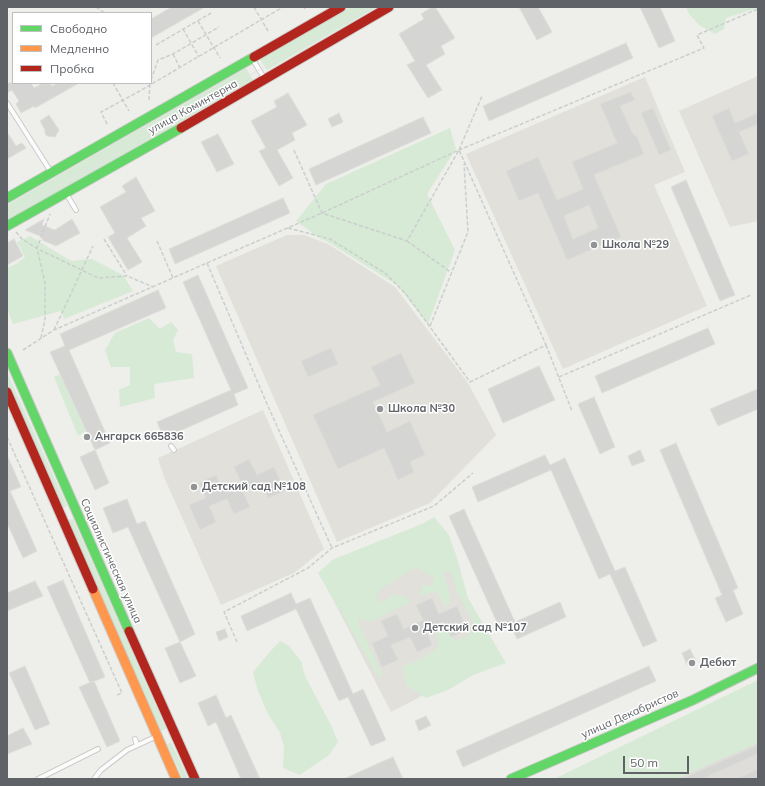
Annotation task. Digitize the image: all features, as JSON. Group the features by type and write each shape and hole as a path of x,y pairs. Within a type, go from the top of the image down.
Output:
{"street":[{"name":"улица Коминтерна","path":"7,198 341,7"},
{"name":"улица Коминтерна","path":"7,226 389,7"},
{"name":"Социалистическая улица","path":"7,353 71,501 195,779"},
{"path":"7,392 176,779"},
{"name":"улица Декабристов","path":"511,779 693,700 758,668"}],"lane":[{"path":"252,58 265,79"},
{"path":"7,103 51,172"},
{"path":"66,192 76,210"},
{"path":"94,779 101,770 127,750 156,736"},
{"path":"135,739 137,745"},
{"path":"38,779 98,749"}],"path":[{"path":"254,7 268,31"},
{"path":"152,83 283,7"},
{"path":"23,350 54,330 322,213 459,150 704,48 697,35 758,9"},
{"path":"156,45 211,13"},
{"path":"198,21 220,58"},
{"path":"152,77 158,60 173,54 218,27"},
{"path":"183,29 199,57"},
{"path":"173,54 180,68"},
{"path":"114,84 129,111"},
{"path":"149,100 150,84"},
{"path":"107,124 101,112 123,101 150,84"},
{"path":"407,241 459,150 482,96"},
{"path":"293,148 322,213 407,241 452,273"},
{"path":"459,150 546,345 572,411"},
{"path":"430,326 468,232 464,163"},
{"path":"41,338 45,319 45,283 37,248 50,213"},
{"path":"288,228 330,239 386,273 406,294 470,382 546,345"},
{"path":"16,232 22,239 37,248 98,278 127,276 153,287"},
{"path":"104,239 127,276"},
{"path":"157,241 173,278"},
{"path":"54,330 94,246"},
{"path":"208,263 268,404 332,548"},
{"path":"559,377 751,295"},
{"path":"7,437 122,693 115,696"},
{"path":"237,642 224,612 308,568 332,548 434,506 472,473"}],"shaded area":[{"path":"758,76 758,221 730,227 679,111"},
{"name":"Школа №29","path":"645,77 685,172 654,185 707,306 563,369 466,154"},
{"name":"Школа №30","path":"287,235 304,235 328,244 395,287 468,383 496,435 430,503 337,542 216,266"},
{"path":"263,410 324,549 294,573 221,605 164,477 158,458"},
{"name":"Детский сад №107","path":"429,524 497,657 391,712 322,578"},
{"path":"758,741 758,779 673,779"}],"green space":[{"path":"351,7 377,7 267,70 260,59"},
{"path":"686,7 758,8 726,18 724,29 715,34 699,25 689,14"},
{"path":"246,68 253,80 7,221 7,205"},
{"path":"450,128 456,149 427,194 455,250 428,324 397,285 328,242 319,238 296,221 326,184"},
{"path":"30,236 71,261 92,259 123,275 133,291 64,319 61,311 13,324 7,309 7,268 16,264 25,257 17,242"},
{"path":"149,318 160,329 171,322 178,330 173,340 176,352 192,354 194,378 154,384 155,398 120,407 119,390 130,385 130,367 111,367 105,350 115,333"},
{"path":"7,372 67,506 62,508 7,388"},
{"path":"60,374 86,431 78,436 54,377"},
{"path":"434,517 449,535 468,598 506,663 473,675 448,690 426,698 407,686 402,667 429,655 438,646 437,630 444,628 455,640 467,638 473,621 457,593 451,572 443,572 451,603 444,606 437,592 420,595 422,585 431,586 434,577 417,568 381,589 376,595 379,603 393,595 404,596 411,602 370,622 358,618 359,624 382,673 379,678 318,573 332,560 422,524"},
{"path":"73,519 166,729 161,731 68,520"},
{"path":"280,641 289,646 301,661 305,676 331,725 338,742 329,755 300,775 283,768 284,747 280,733 268,714 258,691 253,672"},
{"path":"758,680 758,743 676,779 554,779"},
{"path":"171,742 188,779 183,779 167,744"}],"building":[{"path":"172,7 205,7 152,37 152,18"},
{"path":"432,7 435,7 455,38 441,46 445,54 426,65 442,90 428,98 407,65 415,61 399,34 424,19 421,14"},
{"path":"519,7 538,7 552,32 537,40"},
{"path":"640,7 660,7 675,41 659,48"},
{"path":"626,43 633,58 489,121 483,106"},
{"path":"7,83 32,84 34,88 41,84 51,84 52,86 56,84 77,84 35,108 34,106 21,113 16,104 19,101 12,90 7,93"},
{"path":"631,92 635,100 620,106 634,136 636,135 644,154 594,175 621,237 567,260 538,193 519,201 506,171 538,157 557,200 583,189 572,162 617,143 600,104","holes":["589,205 598,228 573,239 564,216"]},
{"path":"288,93 307,125 292,133 295,140 277,150 293,178 279,186 259,151 266,148 251,121 277,107 274,101"},
{"path":"653,108 671,150 659,155 641,113"},
{"path":"729,108 735,123 758,113 758,124 739,132 749,154 732,161 712,116"},
{"path":"339,113 343,122 332,127 328,119"},
{"path":"49,115 59,130 55,137 47,136 45,134 45,130 40,121"},
{"path":"423,117 431,133 316,185 309,169"},
{"path":"7,132 16,146 22,143 26,148 7,159"},
{"path":"218,134 234,164 217,172 201,142"},
{"path":"136,177 155,211 141,218 146,226 127,238 142,262 128,270 108,237 115,233 100,207 126,192 122,186"},
{"path":"686,180 735,295 720,301 671,187"},
{"path":"283,198 290,213 175,264 169,249"},
{"path":"44,219 42,225 55,230 72,219 80,233 56,246 42,240 43,237 25,230"},
{"path":"14,239 23,256 7,265 7,243"},
{"path":"198,275 248,388 234,394 238,405 164,438 157,422 231,390 183,282"},
{"path":"158,290 166,308 69,350 110,443 95,450 50,352 65,346 60,334"},
{"path":"708,328 715,344 602,393 595,376"},
{"path":"331,348 338,364 308,377 301,361"},
{"path":"401,353 415,383 373,402 387,432 410,421 425,455 410,462 414,472 398,480 384,448 338,469 313,415 380,385 371,367"},
{"path":"539,366 555,400 503,423 488,389"},
{"path":"758,389 758,409 718,426 710,409"},
{"path":"594,397 615,447 600,454 578,404"},
{"path":"676,443 738,588 733,590 743,614 726,622 715,598 722,595 660,450"},
{"path":"95,450 109,483 95,490 80,457"},
{"path":"640,450 645,461 632,466 628,456"},
{"path":"7,455 21,487 10,491 37,551 23,558 7,523"},
{"path":"545,455 550,465 565,458 615,571 625,567 657,641 643,647 610,574 599,579 551,470 478,502 472,487"},
{"path":"249,459 257,475 274,467 285,491 268,498 261,482 243,492 250,507 234,514 227,499 209,506 216,522 200,530 189,505 206,498 199,483 216,475 223,490 241,482 234,467"},
{"path":"127,499 137,524 145,521 195,634 180,642 128,527 113,533 103,508"},
{"path":"464,509 515,622 560,602 566,617 517,639 510,624 500,629 449,516"},
{"path":"63,580 105,677 90,683 47,587"},
{"path":"35,581 43,596 7,611 7,593"},
{"path":"291,593 296,604 310,598 353,694 363,689 386,740 371,746 348,697 339,701 296,609 247,631 241,616"},
{"path":"432,598 439,614 457,606 467,630 451,637 444,622 426,630 432,645 417,652 410,637 391,645 398,660 382,667 372,643 388,636 381,621 397,614 404,629 423,620 416,605"},
{"path":"225,629 228,637 219,641 216,632"},
{"path":"180,642 196,676 180,683 165,648"},
{"path":"690,649 696,661 687,665 682,653"},
{"path":"25,666 50,724 35,730 9,673"},
{"path":"649,666 656,681 463,767 456,751"},
{"path":"94,681 120,741 107,747 79,687"},
{"path":"216,695 226,718 231,715 260,779 241,779 216,722 208,726 198,703"},
{"path":"426,716 431,725 419,731 415,721"},
{"path":"23,728 32,744 7,754 7,736"},
{"path":"758,745 758,754 702,779 681,779"},
{"path":"393,757 403,779 344,779 379,763"},
{"path":"758,769 758,779 737,779"}],"tram line":[{"path":"7,215 369,7"}],"traffic: fast":[{"path":"7,198 254,57"},
{"path":"7,226 181,128"},
{"path":"7,353 129,631"},
{"path":"511,779 693,700 758,668"}],"traffic: slow":[{"path":"93,589 176,779"}],"traffic: jam":[{"path":"254,57 341,7"},
{"path":"181,128 389,7"},
{"path":"7,392 93,589"},
{"path":"129,631 195,779"}],"place":[{"name":"Школа №29","path":"594,245"},
{"name":"Школа №30","path":"380,409"},
{"name":"Ангарск 665836","path":"87,437"},
{"name":"Детский сад №108","path":"194,487"},
{"name":"Детский сад №107","path":"415,628"},
{"name":"Дебют","path":"692,663"}]}
